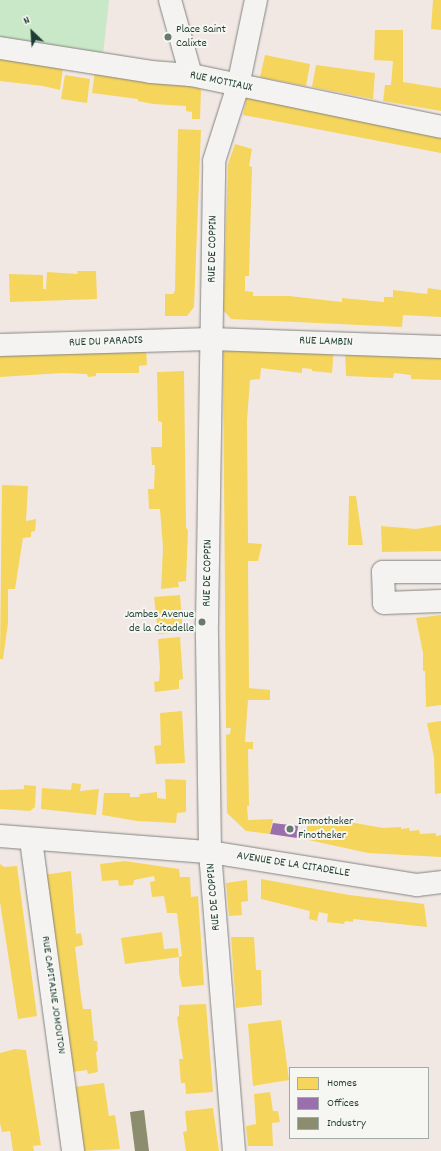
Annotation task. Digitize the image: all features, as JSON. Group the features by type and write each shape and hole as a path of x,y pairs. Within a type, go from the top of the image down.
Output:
{"street":[{"path":"170,0 191,75"},
{"name":"RUE DE COPPIN","path":"234,1151 210,852 207,623 214,161 238,86 256,0"},
{"name":"RUE MOTTIAUX","path":"0,48 151,72 191,75 441,127"},
{"name":"RUE DU PARADIS","path":"0,345 211,339"},
{"name":"RUE LAMBIN","path":"211,339 441,347"},
{"path":"441,572 383,572 384,604 441,601"},
{"name":"AVENUE DE LA CITADELLE","path":"0,836 31,840 210,852 417,885 441,882"},
{"name":"RUE CAPITAINE JOMOUTON","path":"31,840 73,1151"}],"green space":[{"path":"0,0 109,0 103,55 0,39"}],"building: Homes":[{"path":"433,0 441,0 441,30 431,29"},
{"path":"375,30 403,30 403,82 441,88 441,111 383,101 385,85 391,85 393,61 374,60"},
{"path":"265,55 310,64 306,86 260,77"},
{"path":"0,58 63,68 60,90 43,86 0,81"},
{"path":"316,65 375,73 373,99 312,87"},
{"path":"95,70 196,85 201,90 200,119 192,119 192,112 186,111 186,106 153,104 138,101 138,99 92,93"},
{"path":"65,75 90,79 87,103 61,99"},
{"path":"247,95 441,132 441,153 243,115"},
{"path":"178,129 201,130 194,307 187,316 165,316 165,294 173,294 175,291"},
{"path":"235,144 252,149 249,166 252,167 249,276 245,276 245,291 253,292 253,296 289,296 342,302 342,298 384,302 384,297 393,297 393,290 427,294 428,288 441,290 441,317 403,315 402,327 231,319 223,310 228,164"},
{"path":"77,271 96,271 97,299 10,302 9,274 43,275 43,289 46,289 47,272 78,274"},
{"path":"232,342 334,347 332,373 312,371 312,369 302,368 302,373 261,368 260,379 250,380 247,420 248,543 262,544 258,561 248,561 249,688 270,690 270,700 248,700 245,742 253,742 253,749 248,749 249,806 247,806 248,820 273,819 270,834 246,831 227,813 226,735 230,734 231,728 226,728 223,351"},
{"path":"146,348 147,365 139,366 139,373 96,373 96,376 88,377 87,374 62,373 0,377 0,352"},
{"path":"345,351 441,355 441,380 411,379 411,375 394,373 393,378 346,376"},
{"path":"184,371 186,527 188,531 186,581 178,582 179,587 161,589 163,548 160,509 149,509 148,489 154,489 155,465 152,465 151,447 162,447 162,422 158,421 157,372"},
{"path":"2,485 28,486 26,521 36,519 35,531 31,532 31,537 23,538 15,589 8,589 8,623 3,659 0,659"},
{"path":"349,496 356,496 363,545 348,545"},
{"path":"441,525 441,551 382,552 381,526 416,529"},
{"path":"180,595 183,632 158,634 154,597"},
{"path":"441,615 441,705 426,707 425,671 423,671 423,653 416,618"},
{"path":"180,637 183,679 179,680 179,689 155,692 154,682 159,681 160,669 158,639"},
{"path":"182,711 185,763 156,764 154,746 161,745 160,713"},
{"path":"441,721 441,793 435,794 434,757 427,723"},
{"path":"165,779 186,780 186,812 177,813 176,823 137,821 102,815 104,793 130,793 130,797 139,797 140,794 157,792 157,798 166,799"},
{"path":"72,783 81,784 80,791 99,789 96,815 41,809 42,788 71,790"},
{"path":"24,785 36,786 35,807 30,811 0,809 0,790 24,789"},
{"path":"309,820 355,823 383,828 409,828 410,831 419,830 420,834 436,833 436,836 441,835 441,857 368,853 304,839"},
{"path":"125,861 179,869 180,877 190,877 191,897 198,896 204,985 182,987 179,973 179,957 182,956 177,913 167,913 164,896 152,897 150,882 155,881 154,876 134,880 133,885 119,886 118,880 102,881 100,864"},
{"path":"0,864 4,867 17,866 37,1016 18,1019 0,902"},
{"path":"71,871 76,934 81,933 83,945 75,947 81,997 83,1009 91,1009 94,1041 97,1041 98,1051 96,1052 98,1072 88,1074 87,1070 72,1072 44,875"},
{"path":"261,879 349,895 424,904 427,927 353,919 353,922 345,921 344,924 327,922 328,914 319,912 317,921 309,919 310,911 261,899"},
{"path":"247,880 248,901 241,902 242,915 229,916 226,883"},
{"path":"162,932 164,949 178,948 179,957 125,964 121,938"},
{"path":"231,937 254,937 256,970 261,970 262,1005 236,1008"},
{"path":"206,1004 213,1092 186,1094 185,1083 181,1083 179,1059 183,1059 177,1017 179,1016 179,1005"},
{"path":"281,1020 289,1080 253,1086 248,1024"},
{"path":"15,1049 26,1050 41,1145 33,1146 34,1151 13,1151 10,1131 2,1132 0,1123 0,1053"},
{"path":"104,1083 109,1116 115,1115 120,1149 83,1151 74,1087"},
{"path":"270,1092 273,1111 278,1111 280,1122 272,1123 273,1146 248,1146 246,1126 256,1124 254,1094"},
{"path":"213,1108 219,1151 186,1151 183,1132 187,1131 185,1111"}],"building: Offices":[{"path":"273,823 298,826 297,838 270,834"}],"building: Industry":[{"path":"144,1110 149,1151 135,1151 130,1112"}],"place":[{"name":"Place Saint Calixte","path":"168,37"},
{"name":"Jambes Avenue de la Citadelle","path":"202,622"},
{"name":"Immotheker Finotheker","path":"290,829"}]}
